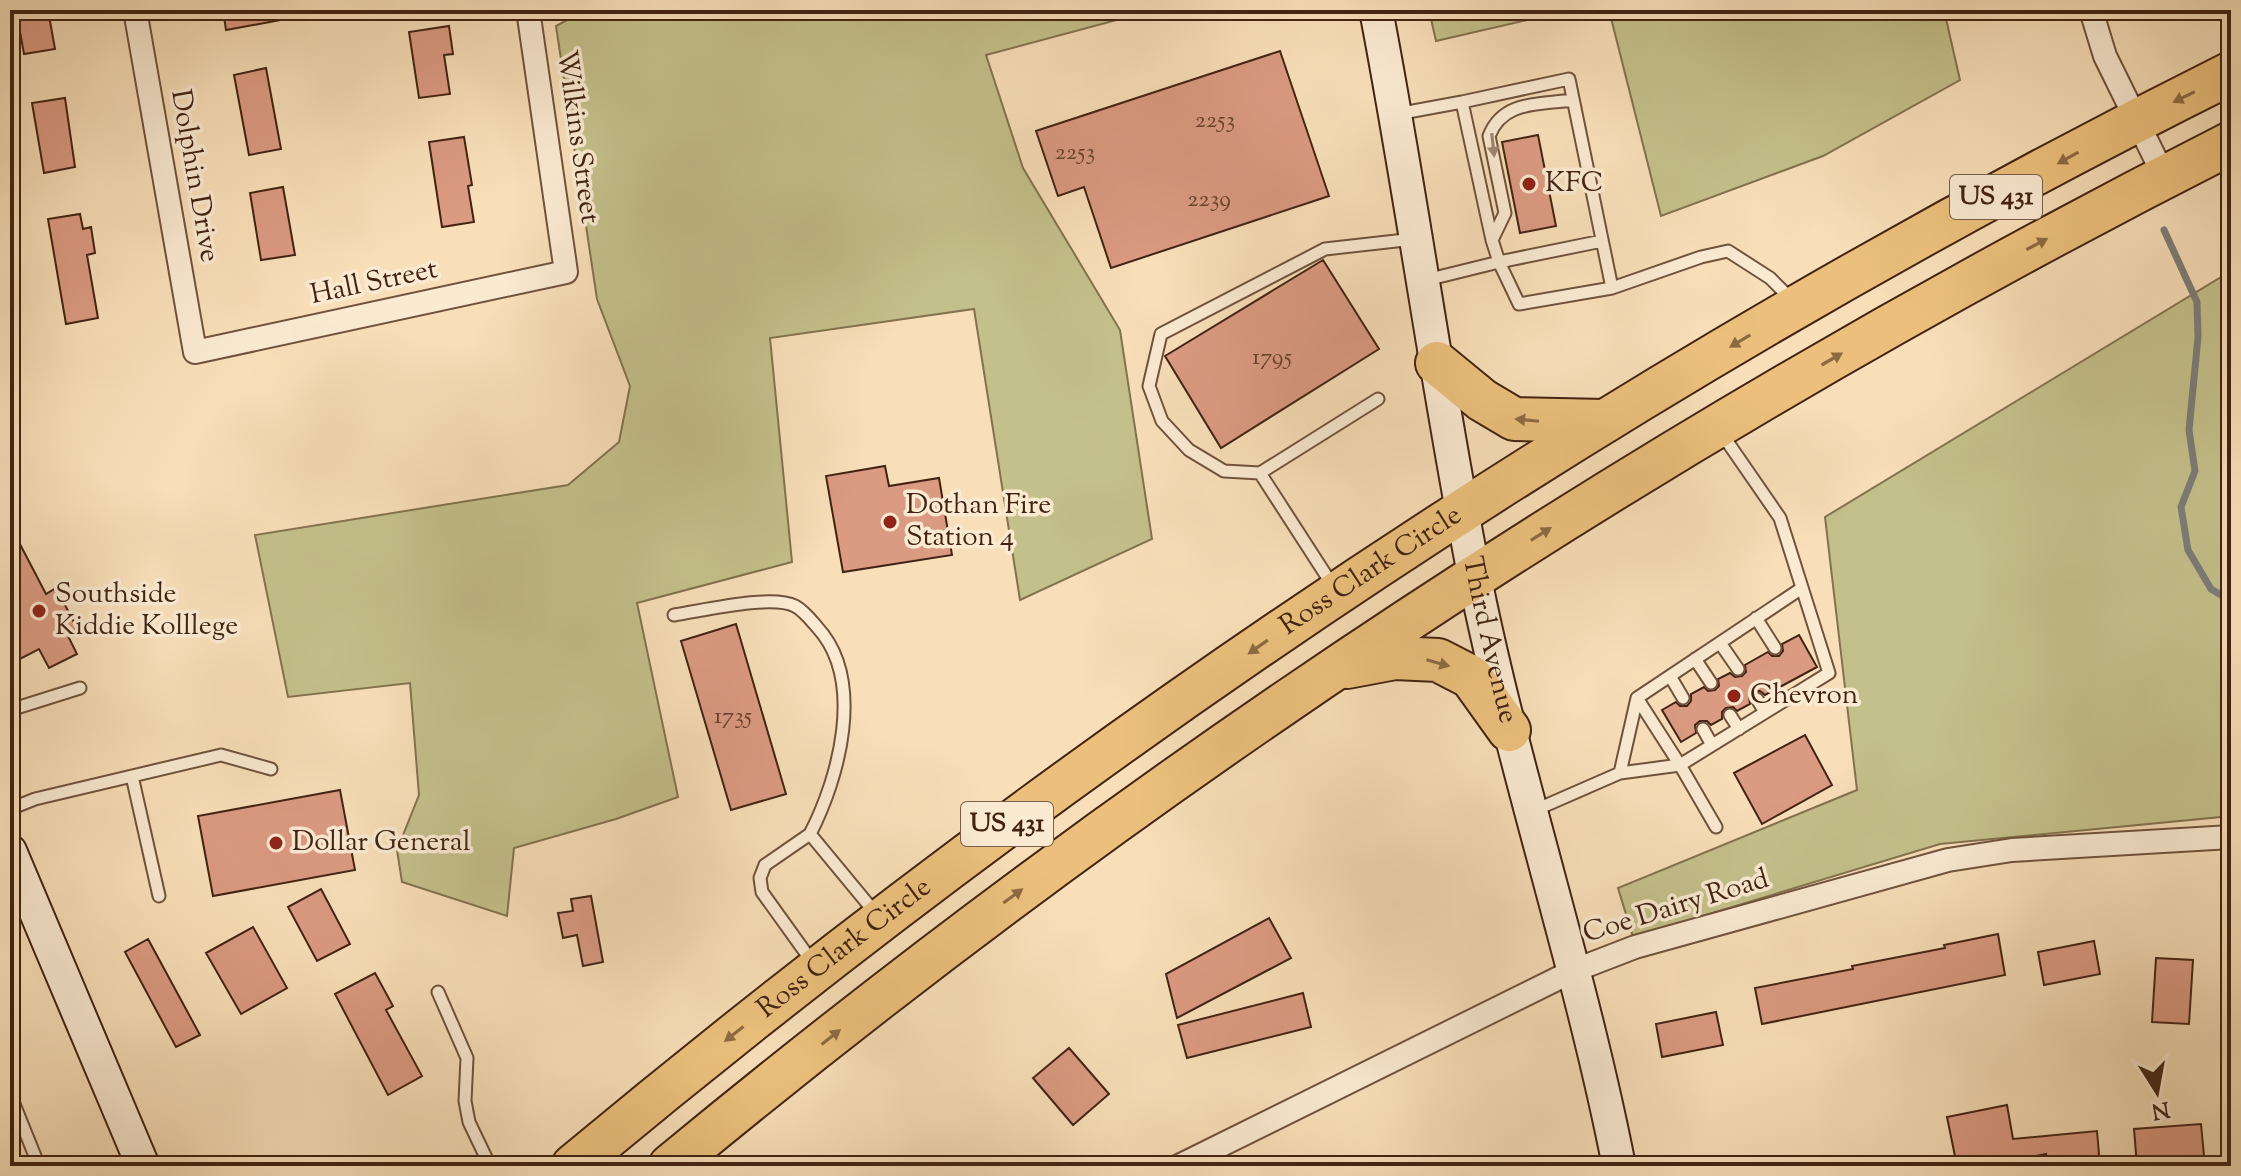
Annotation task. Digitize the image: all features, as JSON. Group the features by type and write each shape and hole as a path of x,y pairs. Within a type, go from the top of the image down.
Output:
{"highway":[{"name":"Ross Clark Circle","path":"573,1166 699,1061 880,918 1087,765 1337,593 1605,421 1798,305 2137,120 2231,73"},
{"name":"US 431","path":"670,1166 950,943 1123,815 1474,575 1717,427 1968,281 2231,143"},
{"path":"1437,363 1482,400 1514,419 1605,421"},
{"path":"1334,670 1395,658 1438,660 1471,677 1509,730"},
{"path":"915,892 950,943"}],"street":[{"name":"Dolphin Drive","path":"135,10 195,352"},
{"name":"Wilkins Street","path":"528,10 566,272"},
{"name":"Third Avenue","path":"1376,10 1474,575 1509,730 1573,971 1619,1166"},
{"path":"2091,10 2105,56 2164,176"},
{"name":"Hall Street","path":"195,352 566,272"},
{"name":"Coe Dairy Road","path":"1179,1166 1573,971 1635,947 1948,860 2012,850 2231,837"},
{"path":"10,851 143,1166"}],"lane":[{"path":"1395,115 1569,79 1612,288"},
{"path":"1492,240 1505,213 1489,136 1494,124 1502,114 1516,108 1572,100"},
{"path":"1462,102 1492,240 1519,304 1612,288 1701,257 1728,251 1770,278 1798,305"},
{"path":"1378,399 1260,473 1224,471 1189,450 1162,421 1149,386 1161,334 1325,249 1415,239"},
{"path":"1422,281 1602,241"},
{"path":"1530,812 1620,773 1680,765 1829,673 1780,518 1717,427"},
{"path":"1260,473 1337,593"},
{"path":"1620,773 1637,698 1802,588"},
{"path":"674,615 775,602 795,606 825,635 838,663 844,685 844,714 841,744 824,808 810,834 765,865 760,878 762,892 817,968"},
{"path":"1756,618 1775,648"},
{"path":"1720,643 1738,669"},
{"path":"1695,659 1711,683"},
{"path":"1670,676 1683,698"},
{"path":"1793,680 1800,692"},
{"path":"10,710 80,688"},
{"path":"1637,698 1716,827"},
{"path":"1757,699 1765,712"},
{"path":"1730,715 1739,729"},
{"path":"1703,729 1712,745"},
{"path":"10,809 35,799 221,755 271,769"},
{"path":"132,776 159,896"},
{"path":"810,834 880,918"},
{"path":"438,992 467,1058 465,1101 469,1122 490,1166"},
{"path":"10,1094 39,1166"}],"shaded area":[{"path":"585,10 1154,10 986,55 1023,168 1120,330 1152,539 1020,600 974,309 770,338 792,562 637,603 678,797 616,819 514,848 507,916 402,882 397,850 419,795 410,683 288,697 255,535 568,485 619,442 630,386 597,299 556,26"},
{"path":"1429,10 1570,10 1436,41"},
{"path":"1609,10 1944,10 1960,80 1823,156 1661,216"},
{"path":"2231,271 2231,816 1940,844 1633,937 1618,888 1857,790 1825,517"}],"building":[{"path":"16,10 48,10 55,49 24,54"},
{"path":"223,10 280,10 281,20 226,30"},
{"path":"449,26 453,54 444,55 450,94 419,98 409,32"},
{"path":"1280,51 1329,196 1111,268 1084,187 1058,196 1036,131"},
{"path":"266,68 281,149 249,155 234,75"},
{"path":"65,98 75,167 44,173 32,103"},
{"name":"KFC","path":"1538,135 1556,226 1520,233 1502,142"},
{"path":"464,137 474,222 442,227 429,142"},
{"path":"283,187 295,255 261,260 250,193"},
{"path":"80,214 83,229 91,227 95,253 87,255 98,318 66,324 48,219"},
{"path":"1323,260 1379,349 1221,448 1165,356"},
{"name":"Dothan Fire Station 4","path":"885,466 889,486 939,478 952,555 843,572 826,476"},
{"name":"Southside Kiddie Kolllege","path":"10,525 46,594 56,588 77,628 67,634 77,654 49,668 39,649 10,664"},
{"path":"736,624 786,794 731,810 681,641"},
{"path":"1799,635 1817,667 1765,695 1753,691 1749,696 1750,704 1737,711 1733,707 1726,708 1722,719 1711,725 1700,721 1695,725 1696,733 1681,742 1662,710 1676,702 1687,706 1691,694 1704,687 1708,691 1715,690 1719,686 1718,679 1730,673 1735,677 1742,676 1746,672 1745,665 1768,652 1779,656 1783,651 1782,644"},
{"path":"1805,735 1832,785 1762,824 1734,773"},
{"name":"Dollar General","path":"340,790 355,870 213,896 198,816"},
{"path":"321,889 350,944 317,961 288,907"},
{"path":"591,896 603,962 583,966 577,935 563,938 558,913 573,911 571,899"},
{"path":"1269,918 1291,958 1177,1018 1166,974"},
{"path":"253,927 287,988 241,1014 206,953"},
{"path":"1998,934 2005,975 1762,1024 1755,988 1853,969 1852,966"},
{"path":"148,939 200,1035 176,1047 125,952"},
{"path":"2094,941 2100,974 2044,985 2038,952"},
{"path":"2156,958 2193,960 2189,1024 2152,1022"},
{"path":"375,973 393,1006 386,1010 422,1076 388,1095 335,994"},
{"path":"1303,993 1311,1027 1187,1058 1178,1025"},
{"path":"1716,1012 1723,1045 1662,1057 1656,1024"},
{"path":"1069,1048 1109,1094 1073,1125 1033,1078"},
{"path":"2007,1105 2013,1139 2097,1131 2100,1166 2047,1166 2046,1154 1984,1166 1957,1166 1947,1117"},
{"path":"2201,1124 2205,1166 2137,1166 2134,1129"}],"waterway":[{"path":"2164,230 2197,302 2198,337 2189,430 2195,471 2181,507 2188,550 2211,589 2231,601"}],"place":[{"name":"KFC","path":"1529,184"},
{"name":"Dothan Fire Station 4","path":"890,522"},
{"name":"Southside Kiddie Kolllege","path":"39,611"},
{"name":"Chevron","path":"1734,696"},
{"name":"Dollar General","path":"276,843"}]}
